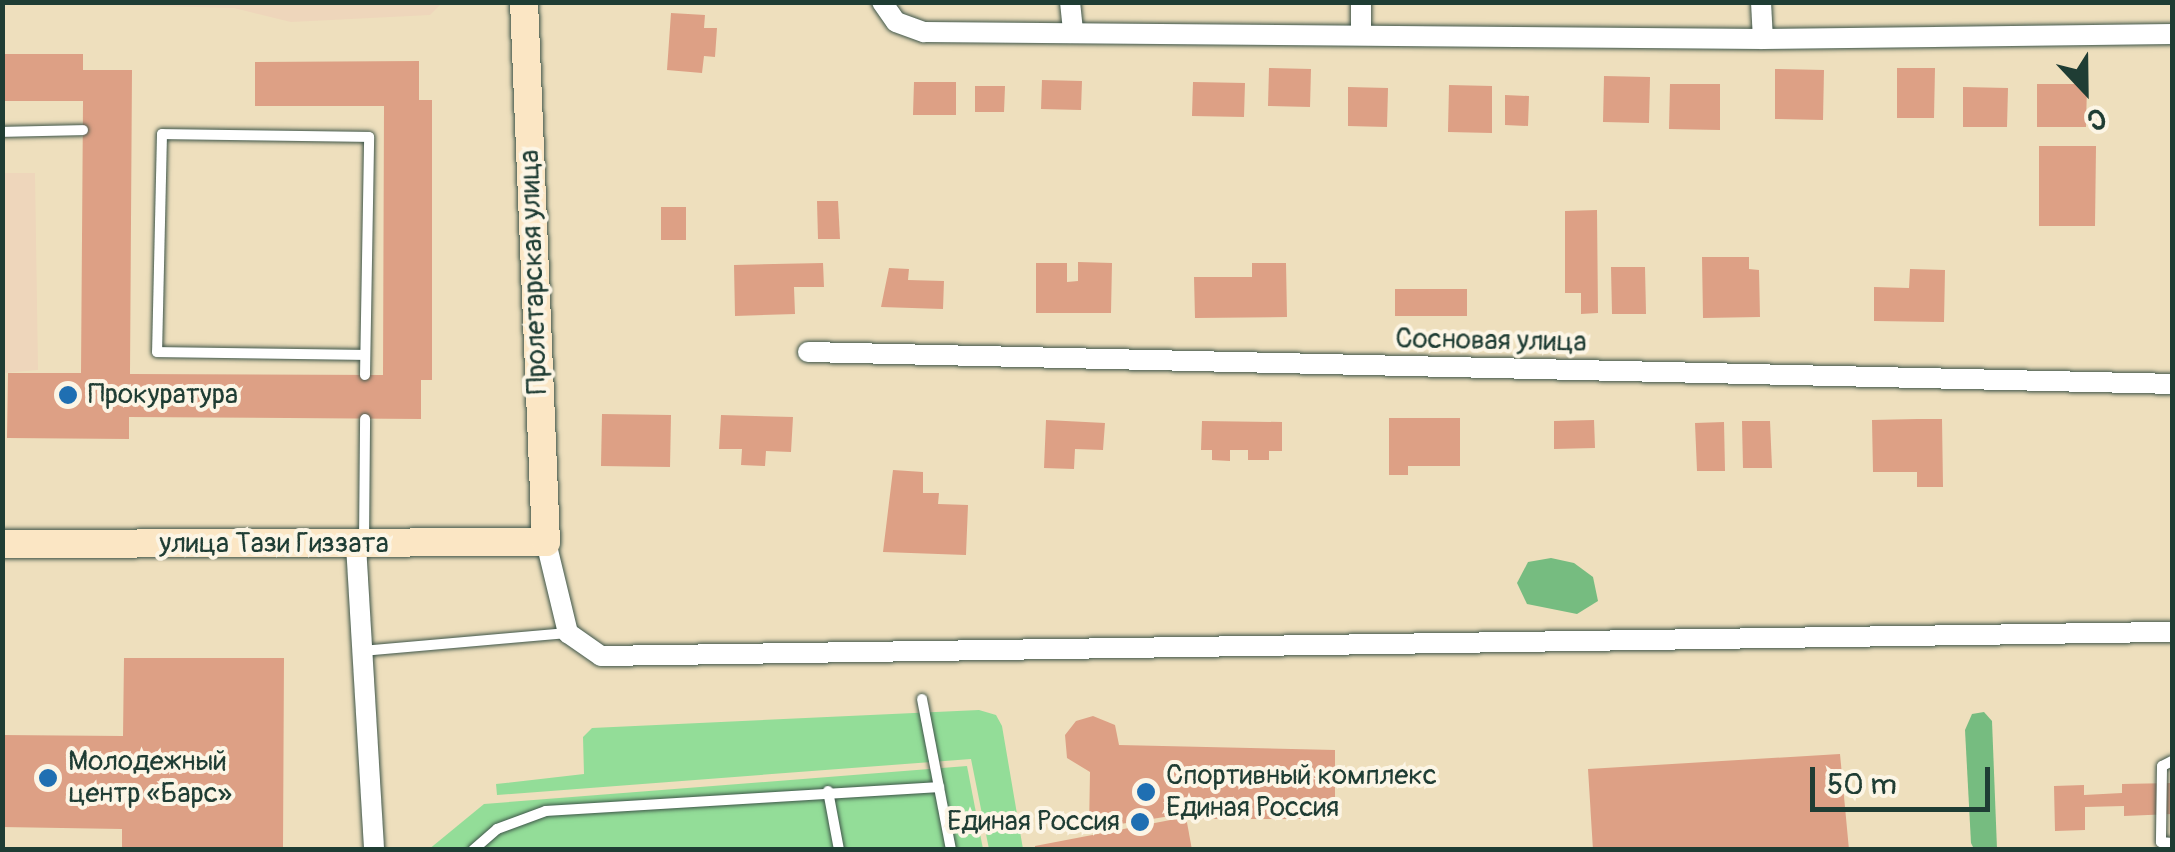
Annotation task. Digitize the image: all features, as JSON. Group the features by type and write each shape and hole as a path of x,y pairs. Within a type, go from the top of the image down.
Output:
{"street":[{"name":"Пролетарская улица","path":"524,2 546,542"},
{"path":"882,2 896,22 924,32 1071,20 1764,39 2172,34"},
{"path":"1361,2 1361,30"},
{"path":"1761,2 1764,39"},
{"name":"Сосновая улица","path":"808,352 2172,384"},
{"name":"улица Тази Гиззата","path":"2,544 546,542"},
{"path":"546,542 568,633 601,656 2172,632"},
{"path":"360,545 361,651 374,850"}],"lane":[{"path":"2,132 82,130"},
{"path":"365,375 366,355 369,136 162,134 158,352 366,355"},
{"path":"360,545 365,419"},
{"path":"361,651 568,633"},
{"path":"922,699 951,850"},
{"path":"2172,761 2162,766 2162,842 2172,843"},
{"path":"473,850 496,829 546,811 939,787"},
{"path":"828,791 838,850"}],"shaded area":[{"path":"3,2 442,3 430,15 291,22 234,8"},
{"path":"3,173 35,173 38,370 3,373"}],"green space":[{"path":"1551,558 1574,563 1593,577 1598,601 1577,614 1527,604 1517,583 1528,562"},
{"path":"979,710 996,715 1002,726 1023,849 989,849 971,759 497,795 496,784 584,774 583,737 592,728"},
{"path":"1984,712 1992,721 1997,849 1974,849 1971,843 1965,730 1972,714"},
{"path":"967,766 983,849 428,850 484,804"}],"building":[{"path":"671,13 705,15 704,28 717,28 715,57 704,56 702,73 667,70"},
{"path":"2,54 83,54 83,70 132,70 130,374 383,375 384,106 255,106 255,62 419,61 419,100 432,100 432,380 421,380 421,419 129,417 129,439 7,438 8,373 81,373 83,101 2,101"},
{"path":"1269,68 1311,69 1310,107 1268,106"},
{"path":"1897,68 1935,68 1934,118 1897,118"},
{"path":"1775,69 1824,70 1823,120 1775,119"},
{"path":"1604,76 1650,77 1649,123 1603,122"},
{"path":"1042,80 1082,81 1081,110 1041,109"},
{"path":"914,82 956,82 956,115 913,115"},
{"path":"1193,82 1245,83 1244,117 1192,116"},
{"path":"1670,84 1720,84 1720,130 1669,129"},
{"path":"2037,84 2087,84 2086,127 2037,127"},
{"path":"1449,85 1492,86 1492,133 1448,132"},
{"path":"975,86 1005,86 1004,112 975,112"},
{"path":"1348,87 1388,88 1387,127 1348,126"},
{"path":"1963,87 2008,88 2007,127 1963,127"},
{"path":"1505,95 1529,96 1528,126 1505,125"},
{"path":"2039,146 2096,146 2095,226 2039,226"},
{"path":"817,201 838,201 840,239 818,239"},
{"path":"661,207 686,207 686,240 661,240"},
{"path":"1597,210 1598,313 1581,314 1581,293 1565,293 1565,211"},
{"path":"1702,257 1749,257 1749,269 1759,270 1760,317 1703,318"},
{"path":"1078,262 1112,263 1111,313 1036,313 1036,263 1067,263 1067,282 1078,281"},
{"path":"823,263 824,287 794,287 795,314 735,316 734,265"},
{"path":"1252,263 1286,263 1287,317 1195,318 1194,277 1252,277"},
{"path":"1611,267 1645,267 1646,314 1612,314"},
{"path":"889,268 909,269 908,280 944,281 943,309 881,307"},
{"path":"1910,269 1945,270 1944,322 1874,321 1874,287 1909,288"},
{"path":"1395,289 1467,289 1467,316 1395,316"},
{"path":"602,414 671,415 670,467 601,466"},
{"path":"721,415 793,417 791,452 766,451 765,466 741,465 742,449 719,449"},
{"path":"1389,418 1460,418 1460,466 1408,466 1408,475 1389,475"},
{"path":"1942,419 1943,487 1917,487 1917,472 1873,472 1872,420"},
{"path":"1046,420 1105,423 1103,450 1075,449 1074,469 1044,468"},
{"path":"1594,420 1595,448 1554,449 1554,421"},
{"path":"1202,421 1282,422 1282,451 1269,451 1269,460 1248,460 1248,450 1230,450 1230,461 1212,460 1212,450 1201,450"},
{"path":"1742,421 1770,421 1772,468 1743,468"},
{"path":"1724,422 1725,471 1697,471 1695,423"},
{"path":"893,470 923,472 923,493 939,493 938,504 968,505 966,555 883,552"},
{"path":"124,658 284,658 283,850 122,850 122,829 2,827 2,735 123,736"},
{"path":"1093,716 1115,725 1119,745 1335,750 1335,819 1202,819 1202,811 1089,829 1090,772 1067,758 1065,735 1076,721"},
{"path":"1840,754 1849,850 1593,850 1588,769"},
{"path":"2172,783 2172,814 2124,816 2124,806 2085,807 2085,830 2055,831 2054,786 2084,785 2084,795 2122,793 2122,784"},
{"path":"1186,817 1192,850 1035,850 1035,846"}],"place":[{"name":"Прокуратура","path":"68,395"},
{"name":"Молодежный центр «Барс»","path":"48,778"},
{"name":"Спортивный комплекс Единая Россия","path":"1146,792"},
{"name":"Единая Россия","path":"1140,822"}]}
